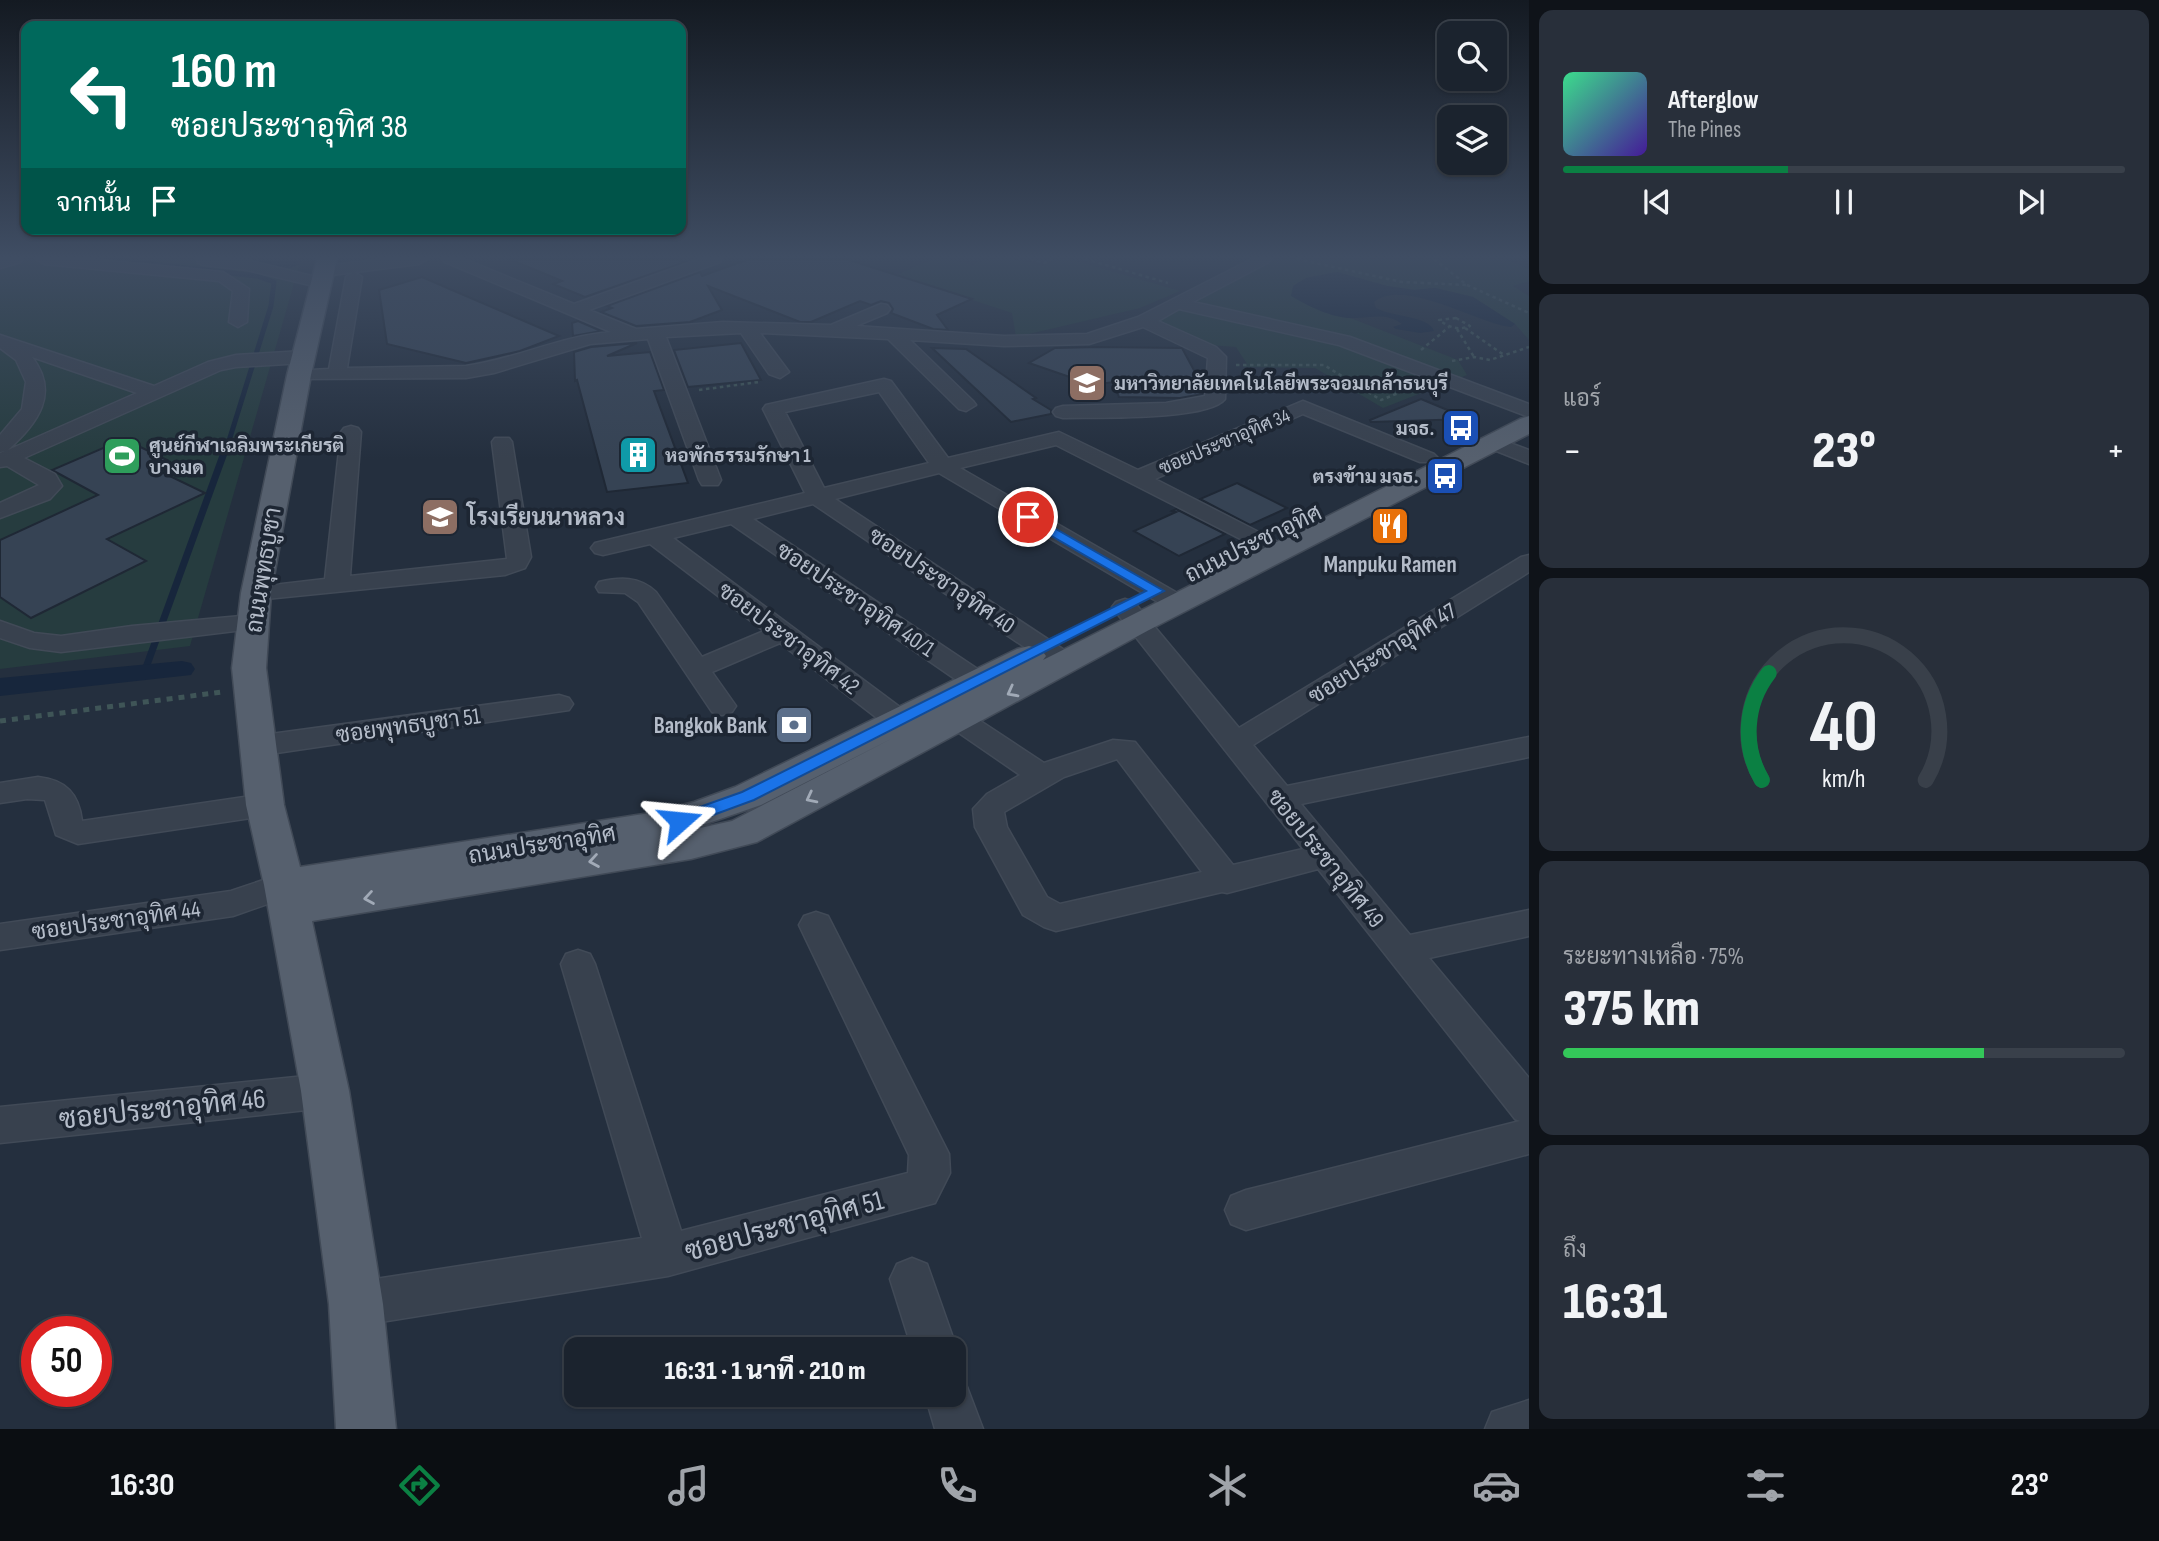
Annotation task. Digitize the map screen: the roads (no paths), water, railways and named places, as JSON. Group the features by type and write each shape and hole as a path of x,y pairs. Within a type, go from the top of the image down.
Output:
{"main road":[{"name":"ถนนพุทธบูชา","path":"287,897 265,805 256,746 251,688 254,608 311,326"},
{"name":"ถนนประชาอุทิศ","path":"287,897 718,839 743,832 776,816 912,730 1131,615 1268,546 1491,442 1528,410"},
{"name":"ถนนประชาอุทิศ","path":"1268,546 1427,458 1528,410"},
{"name":"ถนนประชาอุทิศ","path":"948,712 978,682 1055,655"},
{"path":"287,897 325,1091 356,1304 366,1429"}],"street":[{"path":"14,326 147,371"},
{"path":"337,374 345,326"},
{"path":"614,326 633,334"},
{"path":"832,330 842,326"},
{"path":"3,455 156,393 200,372 236,361 268,358 337,374 442,374 486,369 588,339 633,334 747,328 892,333 1004,341 1066,341 1105,336 1131,326"},
{"path":"1063,412 1137,403 1208,403 1215,399 1217,358 1210,351 1153,326"},
{"path":"1284,326 1344,341 1528,410"},
{"path":"1307,326 1357,336 1415,355 1528,410"},
{"path":"747,328 780,372"},
{"path":"655,333 710,480"},
{"path":"892,333 966,405"},
{"path":"0,340 156,393"},
{"path":"0,340 26,361 38,380 36,397 3,455"},
{"path":"818,497 773,409 884,385 943,467 1167,597"},
{"name":"ซอยประชาอุทิศ 34","path":"1138,478 1303,407 1427,458"},
{"path":"337,586 351,432"},
{"path":"603,548 1059,438 1268,546"},
{"path":"0,629 30,640 61,643 185,628 337,586 505,568 517,563 519,557 502,442"},
{"path":"1491,442 1529,458"},
{"path":"0,511 42,494 51,486 47,479 3,455"},
{"name":"ซอยประชาอุทิศ 40","path":"818,497 1055,655"},
{"name":"ซอยประชาอุทิศ 40/1","path":"734,516 978,682"},
{"name":"ซอยประชาอุทิศ 42","path":"655,536 912,730"},
{"name":"ซอยประชาอุทิศ 47","path":"1234,744 1529,562"},
{"path":"608,587 623,584 641,590 722,706"},
{"name":"ซอยประชาอุทิศ 49","path":"1131,615 1529,1107"},
{"path":"696,669 782,633"},
{"name":"ซอยพุทธบูชา 51","path":"256,746 559,704"},
{"path":"948,712 1042,776"},
{"path":"1227,881 1125,749 1115,747 1100,751 1042,776 991,806 988,815 991,827 1035,906 1046,915 1056,918 1227,881 1325,856"},
{"path":"1279,798 1529,747"},
{"path":"0,793 41,786 57,791 65,802 67,827 78,834 265,805"},
{"name":"ซอยประชาอุทิศ 44","path":"0,937 287,897"},
{"path":"1401,950 1529,923"},
{"name":"ซอยประชาอุทิศ 51","path":"356,1304 668,1255 921,1189 929,1178 932,1167 929,1154 816,925"},
{"path":"578,964 668,1255"},
{"name":"ซอยประชาอุทิศ 46","path":"0,1125 325,1091"},
{"path":"1246,1210 1529,1136"},
{"path":"912,1279 930,1337"},
{"path":"952,1407 959,1429"},
{"path":"1509,1429 1529,1424"}],"water":[{"path":"1431,326 1434,331 1420,333 1393,327"}],"waterway":[{"path":"228,444 265,326"},
{"path":"144,673 228,442"},
{"path":"0,687 182,669"}],"place":[{"name":"มหาวิทยาลัยเทคโนโลยีพระจอมเกล้าธนบุรี","path":"1087,383"},
{"name":"มจธ.","path":"1461,428"},
{"name":"หอพักธรรมรักษา 1","path":"638,455"},
{"name":"ศูนย์กีฬาเฉลิมพระเกียรติ บางมด","path":"122,456"},
{"name":"ตรงข้าม มจธ.","path":"1445,476"},
{"name":"โรงเรียนนาหลวง","path":"440,517"},
{"name":"Manpuku Ramen","path":"1390,526"},
{"name":"Bangkok Bank","path":"794,725"}]}
